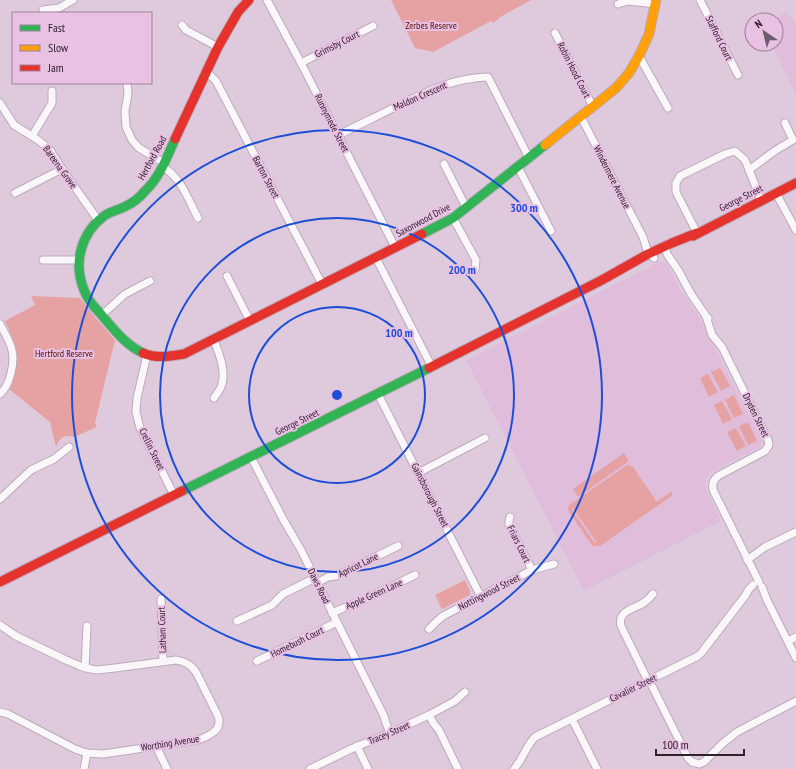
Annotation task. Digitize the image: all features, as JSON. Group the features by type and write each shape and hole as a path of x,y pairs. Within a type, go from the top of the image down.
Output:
{"street":[{"path":"44,10 59,8 73,0"},
{"name":"Hertford Road","path":"148,355 136,350 125,342 87,297 82,285 79,269 81,247 88,233 98,220 128,205 146,192 156,179 208,72 218,47 238,12 249,0"},
{"name":"Runnymede Street","path":"267,0 339,135 395,247"},
{"name":"Stafford Court","path":"700,0 738,75"},
{"path":"618,4 628,1 656,2"},
{"name":"Saxonwood Drive","path":"148,355 163,357 184,354 453,218 616,88 629,73 639,56 649,34 656,2"},
{"path":"182,25 186,30 218,47"},
{"name":"Grimsby Court","path":"301,63 373,26"},
{"name":"Robin Hood Court","path":"555,33 593,107"},
{"path":"639,56 668,108"},
{"name":"Barton Street","path":"208,72 216,81 322,284"},
{"name":"Maldon Crescent","path":"339,135 435,88 459,80 474,77 488,77 529,158"},
{"path":"128,84 125,111 126,127 132,140 139,148 172,172 178,179 198,218"},
{"path":"32,136 52,102 52,91"},
{"name":"Bareena Grove","path":"0,103 3,113 14,125 38,140 50,150 98,220"},
{"name":"Windermere Avenue","path":"581,117 643,237 645,245 652,254"},
{"path":"749,170 776,150 793,140 785,123"},
{"path":"697,233 676,192 676,183 680,176 725,154 735,151 745,160 761,200"},
{"path":"444,164 466,208"},
{"path":"518,167 551,231"},
{"path":"15,193 62,169"},
{"name":"George Street","path":"0,582 432,367 602,280 630,269 652,254 667,249 796,183"},
{"path":"776,193 796,230"},
{"path":"453,218 476,260 475,268"},
{"name":"Dryden Street","path":"667,249 674,258 688,290 706,316 712,335 722,347 768,437 769,443 765,451 718,476 712,486 714,494 746,557 757,586 767,600 791,642 796,658"},
{"path":"376,258 432,367"},
{"path":"43,260 79,260"},
{"path":"227,276 250,321"},
{"path":"102,315 125,294 150,280"},
{"path":"0,324 12,350 11,372 8,381 0,394"},
{"path":"214,340 220,356 223,373 221,387 214,398"},
{"name":"Crellin Street","path":"148,355 137,398 136,412 140,428 174,495"},
{"name":"Gainsborough Street","path":"378,394 481,597"},
{"path":"418,473 485,438"},
{"path":"0,499 31,470 54,459 69,447"},
{"name":"Daws Road","path":"251,457 301,550 384,716 389,722 392,732"},
{"name":"Friars Court","path":"510,517 509,525 532,570"},
{"path":"746,557 796,532"},
{"name":"Apricot Lane","path":"237,621 272,605 283,594 316,580 336,576 398,546"},
{"name":"Nottingwood Street","path":"429,629 442,617 532,570 554,564"},
{"name":"Apple Green Lane","path":"332,613 356,604 415,575"},
{"name":"Cavalier Street","path":"514,769 530,742 535,737 698,656 745,596 757,586"},
{"path":"653,594 643,603 623,614 620,620 621,626 688,758 692,762 702,763 737,732 796,701"},
{"name":"Latham Court","path":"161,599 163,662"},
{"name":"Homebush Court","path":"257,661 337,622"},
{"name":"Worthing Avenue","path":"0,625 16,636 85,668 102,670 179,660 188,663 196,672 220,721 219,727 215,732 203,738 188,742 95,754 75,749 8,714 0,712"},
{"path":"85,668 87,626"},
{"path":"791,642 796,637"},
{"name":"Tracey Street","path":"310,769 357,746 431,714 456,701 465,692"},
{"path":"431,714 437,723 458,769"},
{"path":"572,719 597,769"},
{"path":"156,746 167,769"},
{"path":"357,746 368,769"},
{"path":"84,769 87,753"}],"shaded area":[{"path":"784,14 793,19 796,24 796,94 775,52 784,52"},
{"path":"661,261 667,263 682,293 698,315 763,442 762,446 715,470 706,479 706,489 721,521 584,591 466,360"}],"green space":[{"name":"Zerbes Reserve","path":"391,0 531,0 502,16 493,23 491,21 433,52 415,48"},
{"name":"Hertford Reserve","path":"31,296 80,298 115,340 95,423 97,427 74,437 65,436 59,441 56,447 50,422 9,389 16,370 17,354 13,339 5,321 35,305"},
{"path":"720,368 730,386 721,391 711,372"},
{"path":"708,374 718,392 709,397 700,378"},
{"path":"734,395 743,414 734,418 725,400"},
{"path":"722,401 732,419 723,424 714,405"},
{"path":"748,422 757,441 748,445 739,426"},
{"path":"736,428 746,446 737,451 727,432"},
{"path":"624,453 629,461 578,497 573,489"},
{"path":"627,465 633,467 656,502 671,492 673,495 600,546 594,546 591,544 569,512 569,505","holes":["572,507 597,543 594,542 572,510"]},
{"path":"465,580 470,591 470,595 442,609 435,595"}],"traffic: fast":[{"path":"143,353 130,345 90,302 85,293 81,280 79,259 85,240 96,223 109,213 139,198 155,180 175,139"},
{"path":"422,234 453,218 545,145"},
{"path":"182,491 429,368"}],"traffic: slow":[{"path":"545,145 616,88 629,73 649,34 656,0"}],"traffic: jam":[{"path":"175,139 218,47 238,12 249,0"},
{"path":"693,236 796,183"},
{"path":"429,368 602,280 648,254 697,233"},
{"path":"143,353 158,356 184,354 422,234"},
{"path":"0,582 182,491"}]}
